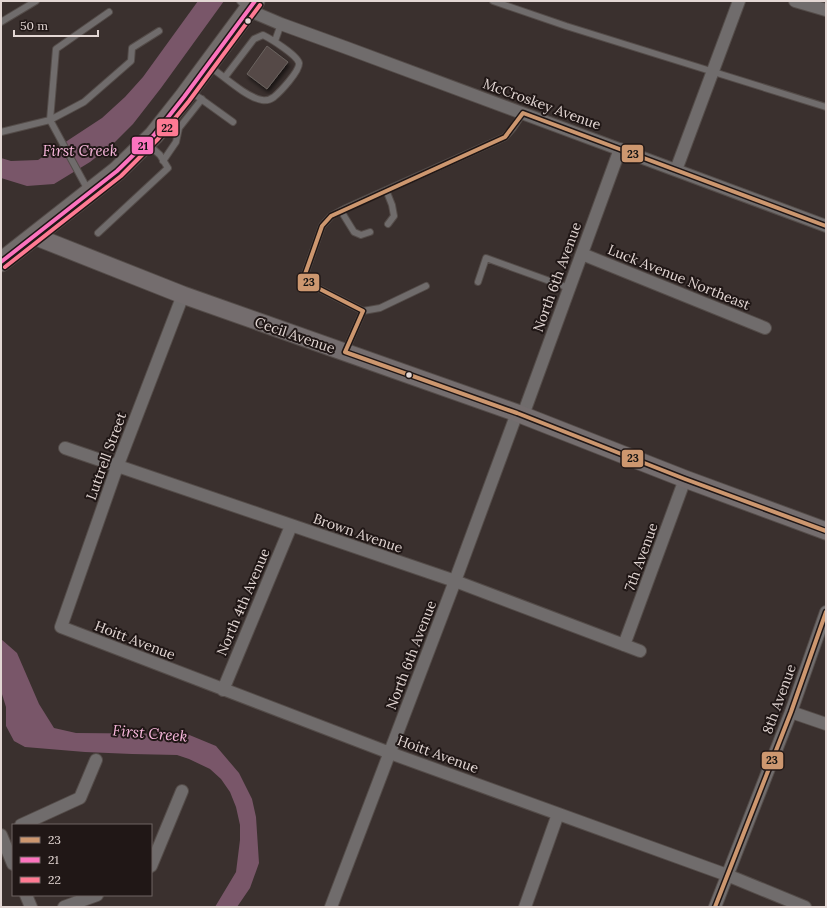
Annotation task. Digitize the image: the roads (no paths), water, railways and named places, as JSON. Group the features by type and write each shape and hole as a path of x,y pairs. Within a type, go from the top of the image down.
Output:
{"main road":[{"path":"1,262 117,171 195,95 207,65 248,4"}],"street":[{"path":"676,170 738,1"},
{"path":"795,1 826,10"},
{"name":"McCroskey Avenue","path":"248,4 281,24 826,226"},
{"name":"North 6th Avenue","path":"331,907 455,581 582,254 620,149"},
{"name":"Cecil Avenue","path":"34,236 183,295 520,414 685,479 826,530"},
{"name":"Luck Avenue Northeast","path":"582,254 765,328"},
{"name":"Luttrell Street","path":"61,627 117,467 183,295"},
{"name":"Brown Avenue","path":"65,448 455,581 640,651"},
{"name":"7th Avenue","path":"624,645 685,479"},
{"name":"North 4th Avenue","path":"222,690 291,526"},
{"name":"8th Avenue","path":"714,907 791,712 825,619"},
{"name":"Hoitt Avenue","path":"61,627 222,690 390,753 727,875 805,907"},
{"path":"791,712 826,724"},
{"path":"23,824 80,798 96,760"},
{"path":"152,864 182,792"},
{"path":"525,907 558,814"},
{"path":"12,829 1,835 12,862"},
{"path":"26,896 31,907"},
{"path":"64,907 94,896"}],"lane":[{"path":"1,22 36,1"},
{"path":"493,1 566,26 826,107"},
{"path":"90,193 50,120 56,49 109,12"},
{"path":"275,41 281,24"},
{"path":"1,132 50,120 84,102 131,61 132,48 158,31"},
{"path":"207,65 252,97 263,101 274,97 298,70 299,64 296,59 275,41 263,35 254,39 225,77"},
{"path":"163,161 176,142 180,128 195,95 233,122"},
{"path":"426,286 380,308 364,311 310,284 304,278 322,226 331,216 505,137 523,113"},
{"path":"98,233 168,168 160,155 146,142"},
{"path":"386,190 392,205 394,216 388,224"},
{"path":"341,211 354,232 362,235 370,232"},
{"path":"478,282 486,258 569,288"},
{"path":"345,352 364,311"}],"water":[{"name":"First Creek","path":"198,1 224,1 161,88 133,124 114,143 90,162 54,184 27,186 1,178 1,158 11,161 38,160 102,118 125,97 143,77"},
{"name":"First Creek","path":"1,639 17,653 39,704 54,728 76,733 187,734 216,746 239,773 252,799 256,817 259,863 250,888 237,907 215,907 236,872 240,840 240,825 236,807 230,792 221,779 210,769 177,755 85,752 25,747 14,741 6,726 6,707 1,691"}]}
